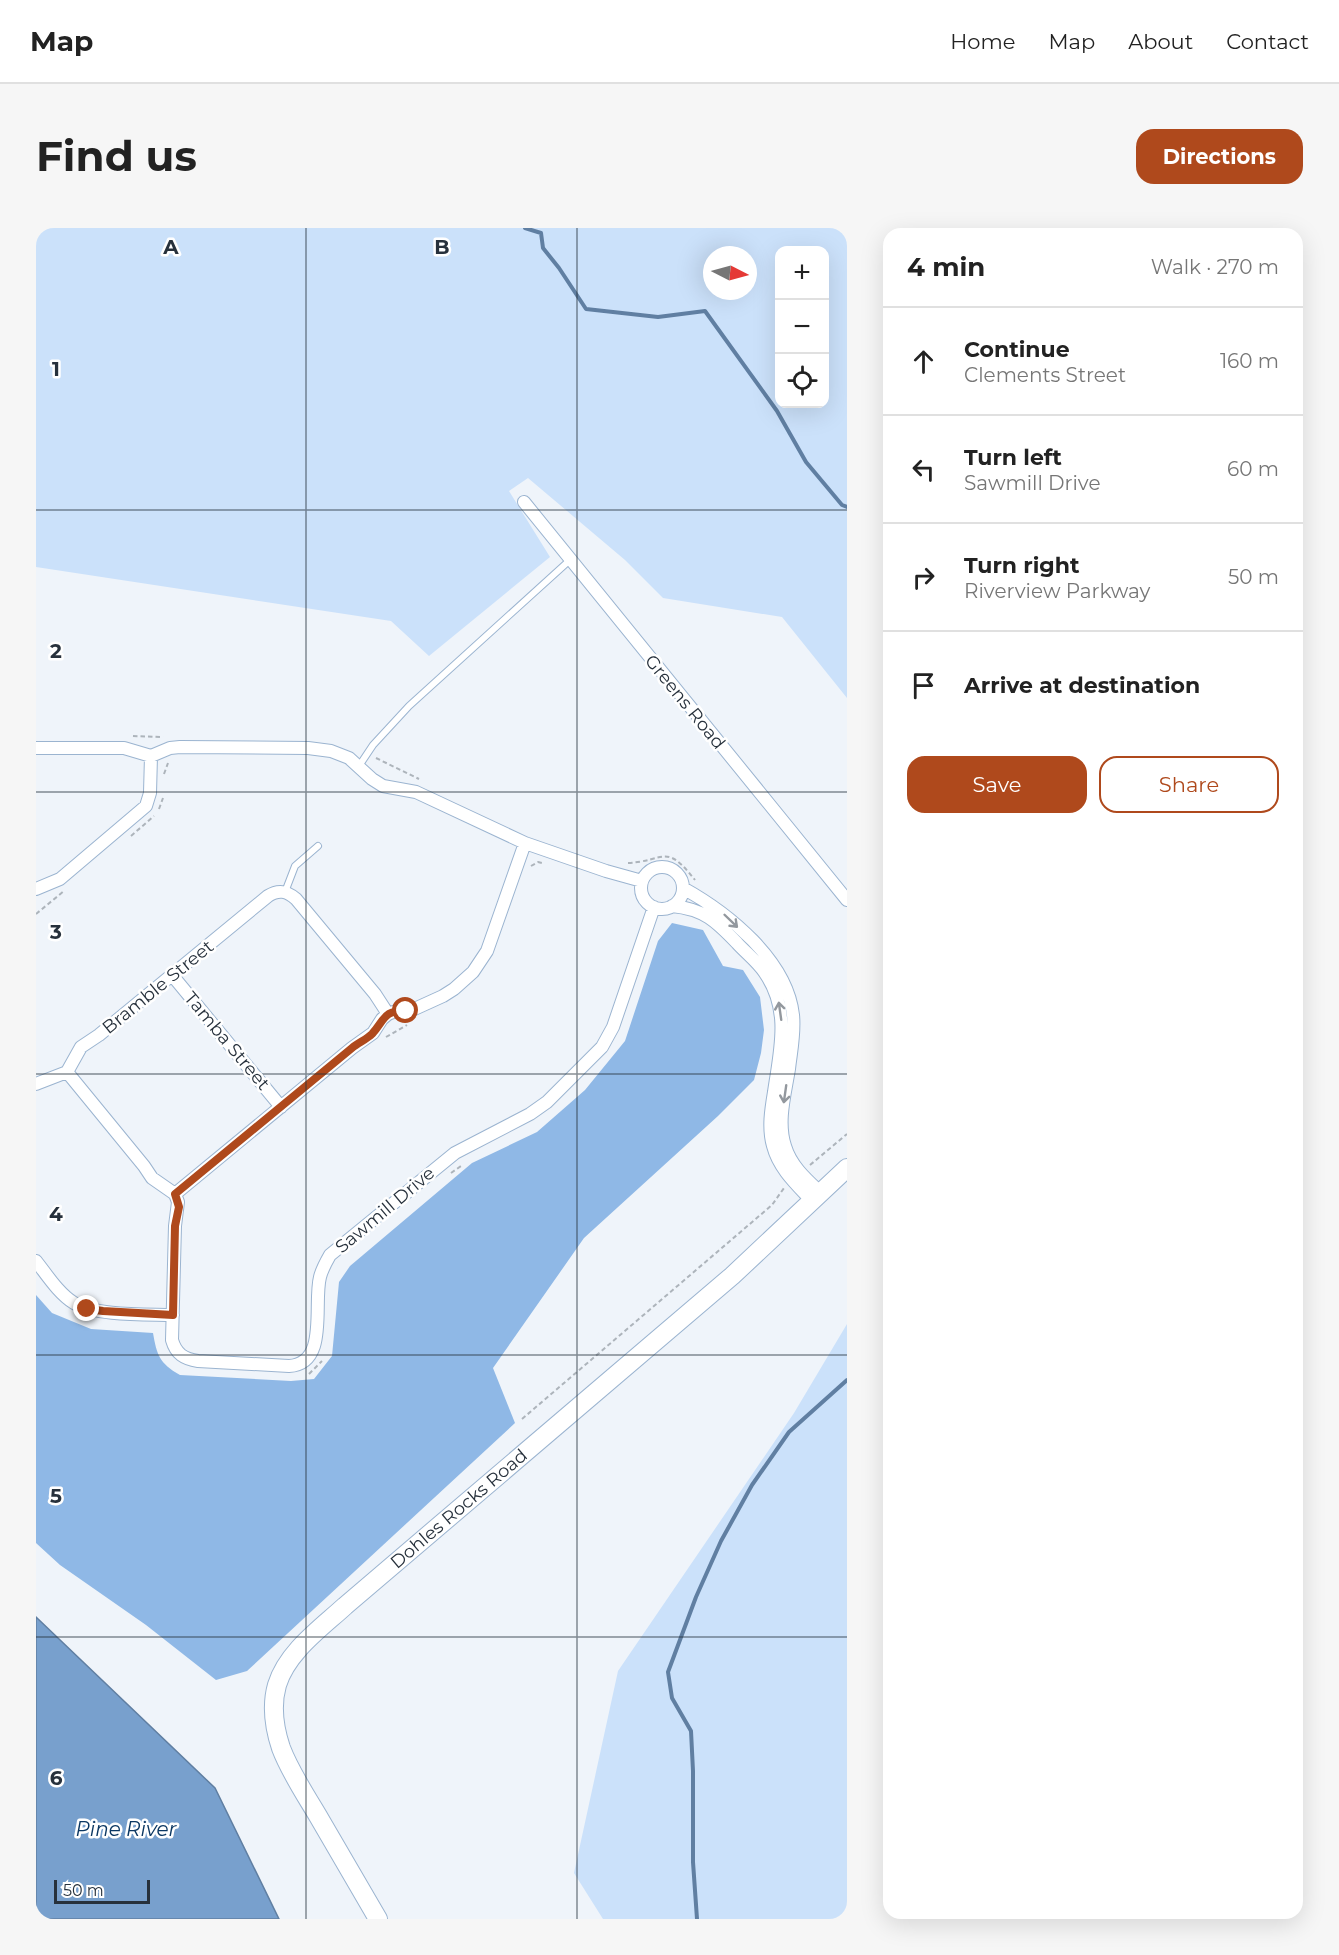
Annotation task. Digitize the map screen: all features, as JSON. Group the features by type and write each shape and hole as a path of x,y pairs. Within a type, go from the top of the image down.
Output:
{"street":[{"name":"Greens Road","path":"524,502 847,900"},
{"path":"36,748 124,748 151,756 170,748 180,747 325,750 340,754 383,786 416,792 525,843 642,881"},
{"path":"36,889 60,879 146,806 150,793 151,756"},
{"path":"36,1084 43,1080 60,1077 67,1072 144,1166 149,1176 175,1194 352,1048 369,1037 388,1014 413,1010 443,996 473,972 487,951 525,843"},
{"path":"672,906 680,898 683,888 679,875 668,868 655,868 642,881 642,894 645,899 660,909 672,906 695,910 714,920 765,972 776,993 780,1004 782,1029 771,1116 771,1139 777,1159 784,1171 817,1197"},
{"path":"683,888 714,906 730,920 774,965 785,984 793,1016 793,1038 782,1118 783,1138 794,1165 817,1197"},
{"name":"Bramble Street","path":"67,1072 81,1047 99,1035 268,896 277,891 285,892"},
{"path":"285,892 301,905 375,994 388,1014"},
{"name":"Sawmill Drive","path":"175,1194 179,1207 175,1226 173,1344 178,1353 187,1359 289,1365 306,1361 315,1345 320,1278 330,1255 455,1153 530,1114 547,1102 602,1047 613,1027 654,907"},
{"name":"Tamba Street","path":"172,975 281,1107"},
{"name":"Dohles Rocks Road","path":"378,1919 301,1787 282,1749 273,1716 273,1705 277,1683 290,1660 329,1620 732,1276 847,1168"},
{"path":"36,1261 66,1296 87,1309 173,1315"}],"lane":[{"path":"359,766 373,745 410,706 570,560"},
{"path":"285,892 293,869 318,846"}],"path":[{"path":"625,863 658,856 672,858 683,864 699,884"},
{"path":"528,869 535,863 544,863 546,860"},
{"path":"380,1042 393,1031 412,1022"},
{"path":"805,1170 847,1134"},
{"path":"443,1176 457,1170 465,1159"},
{"path":"781,1182 784,1187"},
{"path":"522,1419 772,1205 788,1184"},
{"path":"303,1375 317,1368 324,1355"}],"shaded area":[{"path":"36,228 847,228 847,698 782,617 663,598 625,560 528,478 509,491 550,557 429,656 391,621 36,567"},
{"path":"672,923 703,930 723,966 743,970 760,997 764,1030 754,1080 718,1116 584,1238 493,1368 515,1423 247,1671 216,1680 146,1625 60,1565 36,1543 36,1295 52,1313 91,1329 153,1333 160,1358 180,1375 291,1381 314,1379 332,1356 339,1282 350,1266 472,1163 537,1132 585,1090 625,1041 658,941"},
{"path":"847,1324 847,1919 603,1919 574,1873 618,1671 794,1413"}],"water":[{"name":"Pine River","path":"36,1617 215,1788 279,1919 36,1919"}],"waterway":[{"path":"525,228 541,233 543,248 586,309 658,317 705,311 777,411 806,462 842,505 847,507"},
{"path":"697,1919 693,1862 691,1731 672,1698 668,1672 696,1597 721,1541 752,1485 789,1432 847,1380"}],"route":[{"path":"87,1309 173,1315 175,1226 179,1207 175,1194 359,1042 369,1037 385,1016 396,1011 406,1011"}]}
